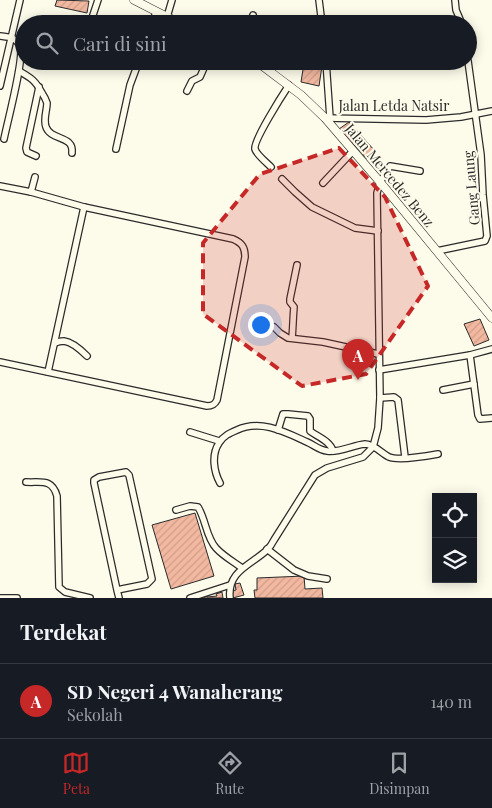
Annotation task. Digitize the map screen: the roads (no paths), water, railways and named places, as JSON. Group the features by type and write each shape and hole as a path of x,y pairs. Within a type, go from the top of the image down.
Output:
{"main road":[{"path":"134,0 162,15"},
{"name":"Jalan Mercedez Benz","path":"268,70 327,118 437,251 488,309 492,318"}],"street":[{"path":"17,15 20,0"},
{"path":"93,15 98,0"},
{"path":"167,15 172,0"},
{"path":"319,0 321,15"},
{"path":"455,0 458,15"},
{"path":"0,86 15,23"},
{"path":"0,36 12,37 15,40"},
{"path":"116,149 130,85 136,70"},
{"path":"187,91 192,81 200,77 203,70"},
{"path":"326,70 327,118"},
{"path":"469,70 475,114"},
{"path":"4,139 19,71 32,79 47,102 46,128 50,134 69,142 72,153"},
{"path":"270,167 256,150 255,145 289,85"},
{"path":"36,156 28,152 26,148 38,87"},
{"name":"Jalan Letda Natsir","path":"327,118 444,119 492,111"},
{"name":"Gang Laung","path":"437,251 487,239 481,154 475,114"},
{"path":"323,183 353,151"},
{"path":"230,598 230,585 235,576 242,568 267,549 315,475 327,468 363,457 373,447 378,428 380,398 377,194 380,182 391,166 420,171"},
{"path":"31,192 35,177"},
{"path":"282,179 312,207 355,228 378,231"},
{"path":"0,186 31,192 84,207 233,239 241,244 245,251 216,400 213,405 208,406 0,362"},
{"path":"48,372 84,207"},
{"path":"292,338 294,307 290,299 297,266"},
{"path":"274,327 276,331 286,337 322,342 378,354"},
{"path":"55,343 66,342 87,356"},
{"path":"379,370 470,355 492,349"},
{"path":"470,355 478,417 482,419 492,418"},
{"path":"443,390 474,384"},
{"path":"380,398 394,397 398,400 405,458"},
{"path":"278,430 283,414 308,416 310,419 310,431 326,441 333,451"},
{"path":"220,483 215,468 219,442 228,434 248,426 261,426 278,430 318,448 333,451 365,444 390,457 405,458 438,454"},
{"path":"190,432 219,442"},
{"path":"117,590 147,584 152,579 129,475 126,472 99,477 94,480 117,590 119,598"},
{"path":"26,482 53,485 57,496 60,587 65,592 90,598"},
{"path":"176,510 190,506 198,508 216,548 242,568"},
{"path":"267,549 294,570 308,576 327,578"},
{"path":"190,598 230,585"},
{"path":"0,598 17,598"}],"place":[{"name":"SD Negeri 4 Wanaherang","path":"358,380"}]}
